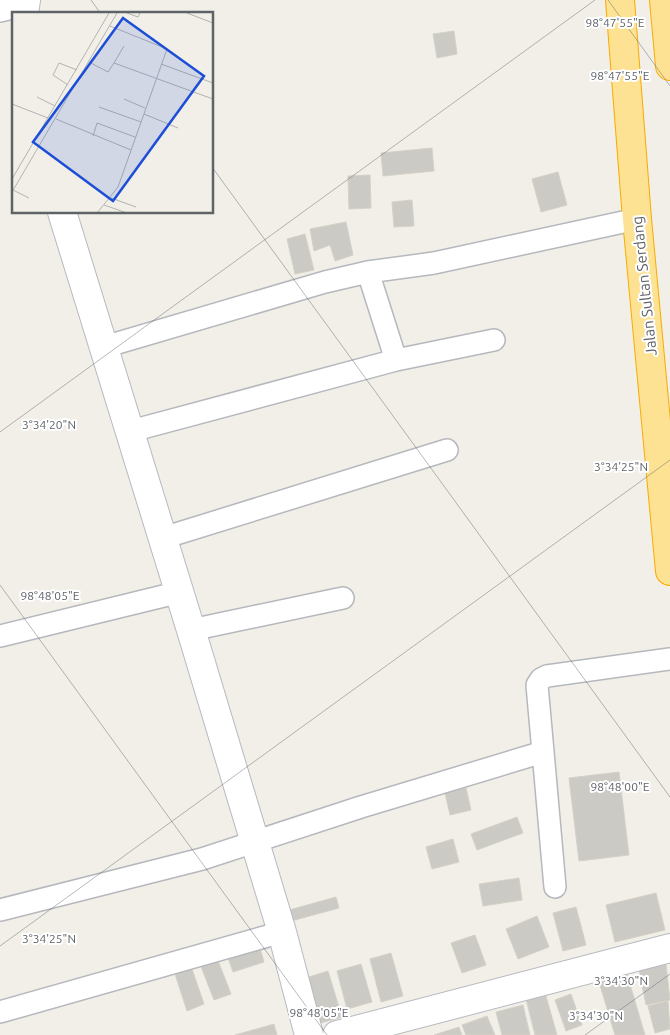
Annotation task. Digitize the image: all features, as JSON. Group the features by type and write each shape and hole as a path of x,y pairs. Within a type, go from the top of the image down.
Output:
{"highway":[{"name":"Jalan Sultan Serdang","path":"620,0 637,219 662,380 670,571"},
{"path":"664,0 670,66"}],"street":[{"path":"63,214 164,538 282,932 309,1035"},
{"path":"104,347 325,282 368,272 434,263 637,219"},
{"path":"368,272 396,360"},
{"path":"131,431 396,360 494,340"},
{"path":"164,538 447,450"},
{"path":"0,636 180,592"},
{"path":"191,630 343,598"},
{"path":"555,887 537,685 541,679 547,676 670,659"},
{"path":"0,910 202,859 361,807 543,752"},
{"path":"0,1012 282,932"},
{"path":"337,1035 670,948"}],"building":[{"path":"454,31 457,54 437,58 433,34"},
{"path":"432,148 434,171 383,176 381,153"},
{"path":"558,172 567,205 541,212 532,179"},
{"path":"370,175 371,208 349,209 348,176"},
{"path":"412,200 414,226 394,227 392,202"},
{"path":"346,222 353,255 335,261 330,245 314,251 310,229"},
{"path":"305,234 314,270 295,274 287,239"},
{"path":"619,772 629,855 579,861 569,778"},
{"path":"466,788 471,810 450,815 445,793"},
{"path":"517,817 523,833 477,850 471,834"},
{"path":"453,839 459,862 432,869 426,847"},
{"path":"519,878 522,900 483,906 479,884"},
{"path":"656,893 665,930 615,942 606,905"},
{"path":"336,897 339,908 284,923 282,912"},
{"path":"576,907 586,945 563,951 553,913"},
{"path":"537,916 549,947 518,959 506,929"},
{"path":"475,935 486,965 462,973 451,943"},
{"path":"258,941 264,962 233,972 226,952"},
{"path":"391,953 403,996 381,1002 370,959"},
{"path":"217,958 231,994 214,1000 200,964"},
{"path":"361,964 372,1002 347,1009 337,971"},
{"path":"666,964 670,1000 646,1005 639,970"},
{"path":"192,969 204,1004 187,1011 175,974"},
{"path":"328,971 342,1017 310,1026 296,981"},
{"path":"627,974 645,1035 615,1035 599,982"},
{"path":"544,989 557,1035 535,1035 525,995"},
{"path":"571,994 582,1025 566,1031 555,1000"},
{"path":"668,1001 670,1029 655,1033 648,1006"},
{"path":"523,1005 530,1035 502,1035 496,1012"},
{"path":"487,1016 495,1035 466,1035 462,1025"},
{"path":"274,1024 277,1035 235,1035"},
{"path":"459,1027 462,1035 434,1035"}]}
